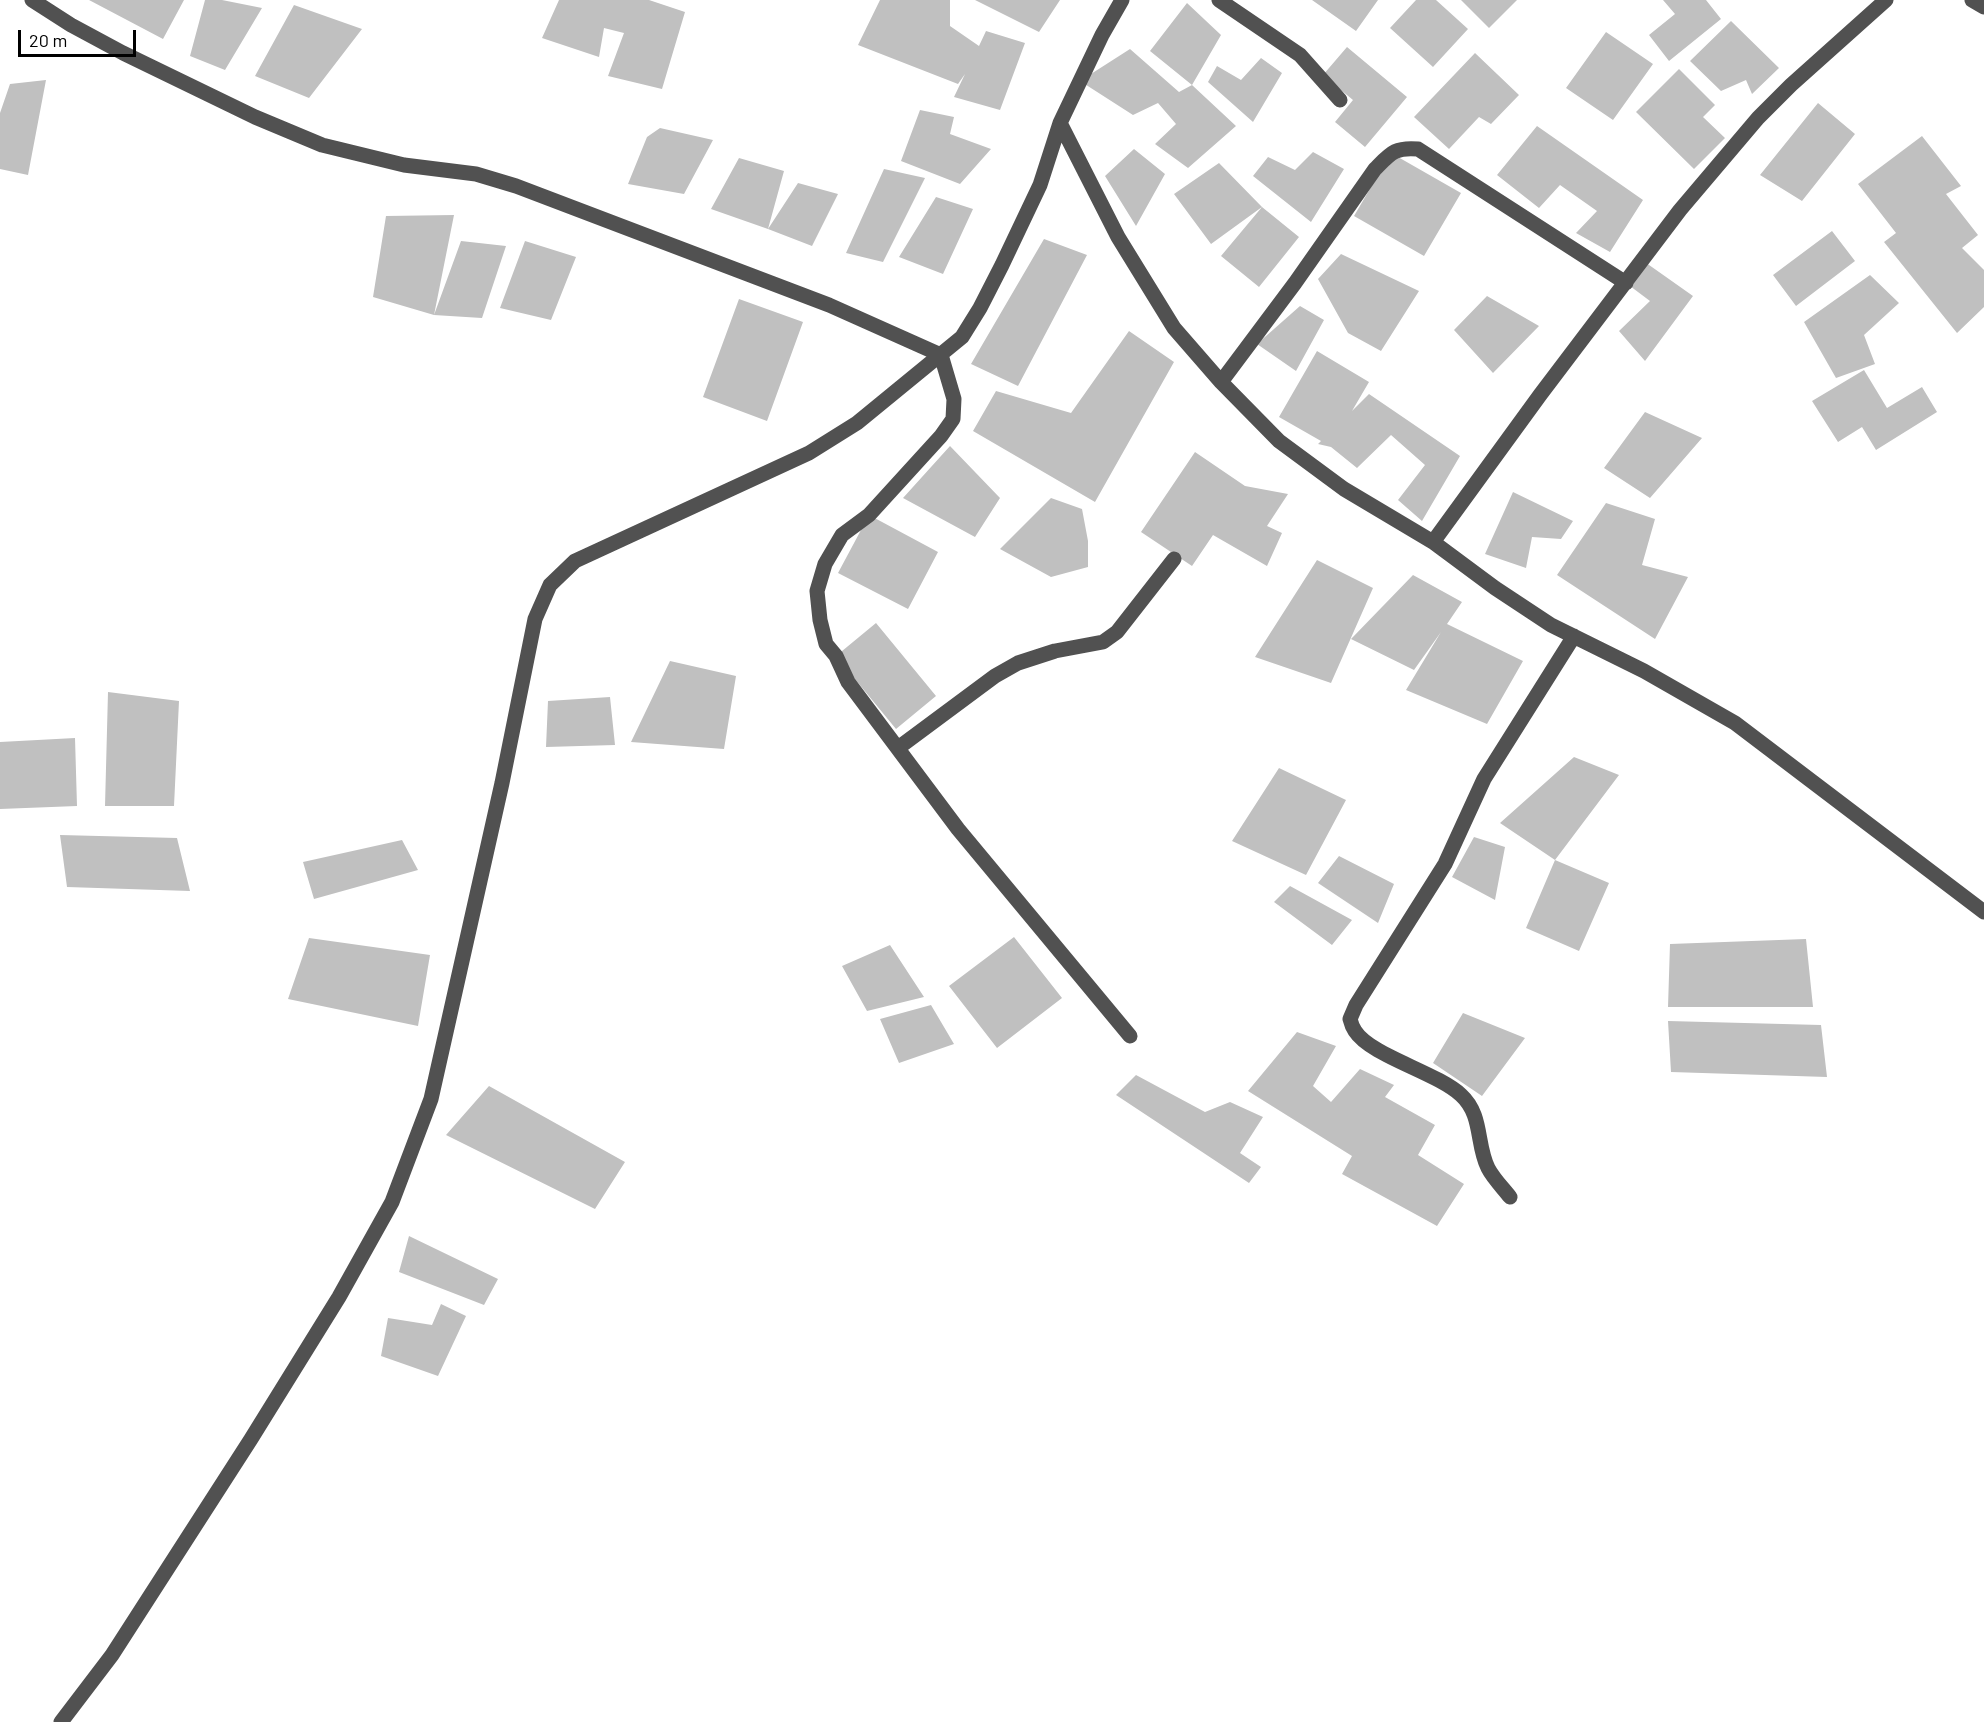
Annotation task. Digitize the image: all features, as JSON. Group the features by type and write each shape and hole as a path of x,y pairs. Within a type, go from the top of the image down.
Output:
{"street":[{"path":"32,0 71,25 123,52 255,117 322,145 404,165 476,174 516,186 829,305 940,355 954,399 953,418 941,436 869,515 842,535 825,564 817,591 820,620 826,644 836,656 848,682 958,829 1130,1036"},
{"path":"61,1722 112,1655 251,1439 339,1297 392,1202 431,1099 502,783 535,619 550,585 575,561 809,453 857,423 962,337 980,308 1040,185 1060,123 1102,35 1122,0"},
{"path":"1219,0 1300,55 1340,100"},
{"path":"1433,542 1540,395 1680,210 1758,118 1791,85 1886,0"},
{"path":"1972,0 1984,7"},
{"path":"1060,123 1104,210 1146,285 1174,328 1221,382 1279,441 1344,489 1433,542 1495,588 1551,625 1644,671 1734,723 1984,912"},
{"path":"1221,382 1295,283 1375,169 1390,153 1404,148 1418,150 1626,283"},
{"path":"898,748 994,676 1018,663 1055,651 1103,642 1117,632 1174,559"},
{"path":"1510,1197 1488,1169 1482,1153 1479,1128 1473,1111 1463,1096 1441,1081 1374,1048 1356,1032 1350,1018 1445,864 1484,778 1574,636"}],"building":[{"path":"89,0 184,0 163,39"},
{"path":"205,0 222,0 262,8 225,70 190,56"},
{"path":"559,0 649,0 685,12 662,89 608,76 624,33 604,28 599,57 542,38"},
{"path":"880,0 950,0 950,26 979,46 986,31 1025,43 1000,110 954,97 965,74 958,84 858,45"},
{"path":"975,0 1060,0 1039,32"},
{"path":"1312,0 1378,0 1356,31"},
{"path":"1416,0 1436,0 1468,29 1433,67 1390,28"},
{"path":"1461,0 1517,0 1489,28"},
{"path":"1663,0 1706,0 1721,19 1669,61 1649,35 1675,14"},
{"path":"1187,3 1221,35 1192,85 1150,51"},
{"path":"294,5 362,29 309,98 255,76"},
{"path":"1731,21 1779,68 1752,94 1746,80 1721,91 1690,61"},
{"path":"1606,32 1653,64 1613,120 1566,88"},
{"path":"1347,47 1407,97 1365,147 1335,122 1353,100 1323,75"},
{"path":"1130,49 1179,92 1192,85 1236,126 1188,168 1155,144 1176,124 1158,103 1133,115 1080,81"},
{"path":"1475,53 1519,95 1491,124 1479,117 1449,149 1414,117"},
{"path":"1261,58 1282,73 1253,122 1208,82 1217,66 1241,80"},
{"path":"1679,69 1715,105 1703,117 1725,138 1694,169 1636,112"},
{"path":"46,80 28,175 0,169 0,113 10,84"},
{"path":"1818,103 1855,134 1802,201 1760,175"},
{"path":"920,110 954,117 950,134 991,149 960,184 901,161"},
{"path":"1537,126 1643,200 1610,252 1576,233 1597,211 1560,185 1539,208 1497,175"},
{"path":"660,128 713,140 684,194 628,184 647,137"},
{"path":"1922,136 1961,186 1946,194 1978,235 1962,248 1984,270 1984,307 1957,333 1884,242 1896,233 1858,184"},
{"path":"1134,149 1165,174 1136,226 1105,176"},
{"path":"1313,152 1344,169 1311,222 1253,176 1268,157 1295,170"},
{"path":"1391,153 1461,193 1424,256 1354,216"},
{"path":"739,158 784,171 768,229 711,209"},
{"path":"1219,163 1262,207 1211,244 1174,194"},
{"path":"884,169 925,178 883,262 846,253"},
{"path":"798,183 838,194 812,246 768,229"},
{"path":"936,197 973,209 943,274 899,257"},
{"path":"1262,207 1299,237 1259,287 1221,256"},
{"path":"454,215 434,315 373,297 386,216"},
{"path":"1832,231 1855,261 1796,306 1773,275"},
{"path":"1044,239 1087,255 1018,386 971,364"},
{"path":"461,241 506,246 482,318 434,315"},
{"path":"525,241 576,257 551,320 500,308"},
{"path":"1341,254 1419,291 1381,351 1348,333 1318,279"},
{"path":"1642,260 1693,296 1645,361 1619,331 1650,301 1626,283"},
{"path":"1870,275 1899,303 1864,335 1875,364 1836,378 1804,322"},
{"path":"1487,296 1539,326 1493,373 1454,330"},
{"path":"739,299 803,322 767,421 703,397"},
{"path":"1300,306 1324,320 1296,371 1257,344"},
{"path":"1129,331 1174,362 1095,502 973,431 996,391 1071,413"},
{"path":"1317,351 1369,382 1352,411 1369,394 1460,456 1422,521 1398,500 1425,465 1391,435 1357,468 1331,447 1318,444 1321,441 1279,417"},
{"path":"1864,370 1887,408 1922,387 1937,412 1876,450 1862,427 1838,442 1812,401"},
{"path":"1645,412 1702,438 1650,498 1604,468"},
{"path":"950,446 1000,498 975,537 903,498"},
{"path":"1195,452 1245,486 1288,494 1267,526 1282,533 1267,566 1213,535 1192,566 1141,532"},
{"path":"1513,492 1573,521 1561,539 1532,537 1526,568 1485,554"},
{"path":"1051,498 1082,509 1088,541 1088,567 1051,577 1000,549"},
{"path":"1606,503 1655,519 1642,565 1688,577 1655,639 1557,575"},
{"path":"869,515 938,552 908,609 838,573"},
{"path":"1317,560 1373,588 1331,683 1255,657"},
{"path":"1413,575 1462,602 1447,624 1523,661 1487,724 1406,690 1441,632 1414,670 1351,639"},
{"path":"876,623 936,696 896,729 836,656"},
{"path":"670,661 736,676 724,749 631,742"},
{"path":"108,692 179,701 174,806 105,806"},
{"path":"610,697 615,745 546,747 548,701"},
{"path":"75,738 77,806 0,809 0,742"},
{"path":"1574,757 1619,775 1555,860 1500,823"},
{"path":"1279,768 1346,800 1306,875 1232,841"},
{"path":"60,835 177,838 190,891 67,887"},
{"path":"1474,837 1505,847 1495,900 1452,877"},
{"path":"402,840 418,870 314,899 303,862"},
{"path":"1339,856 1394,884 1378,923 1318,883"},
{"path":"1555,860 1609,883 1579,951 1526,928"},
{"path":"1290,886 1352,920 1332,945 1274,902"},
{"path":"1014,937 1062,998 997,1048 949,986"},
{"path":"309,938 430,955 418,1026 288,999"},
{"path":"1806,939 1813,1007 1668,1007 1670,944"},
{"path":"890,945 924,997 867,1011 842,966"},
{"path":"931,1005 954,1044 899,1063 880,1019"},
{"path":"1463,1013 1525,1038 1482,1096 1433,1063"},
{"path":"1668,1021 1821,1025 1827,1077 1671,1072"},
{"path":"1297,1032 1336,1046 1313,1086 1331,1102 1360,1069 1394,1085 1385,1097 1435,1125 1418,1155 1464,1184 1437,1226 1342,1174 1352,1156 1248,1091"},
{"path":"1136,1075 1205,1112 1230,1102 1263,1117 1240,1153 1261,1167 1249,1183 1116,1095"},
{"path":"489,1086 625,1162 595,1209 446,1135"},
{"path":"409,1236 498,1279 484,1305 399,1272"},
{"path":"441,1304 466,1316 438,1376 381,1356 388,1318 432,1325"}]}
